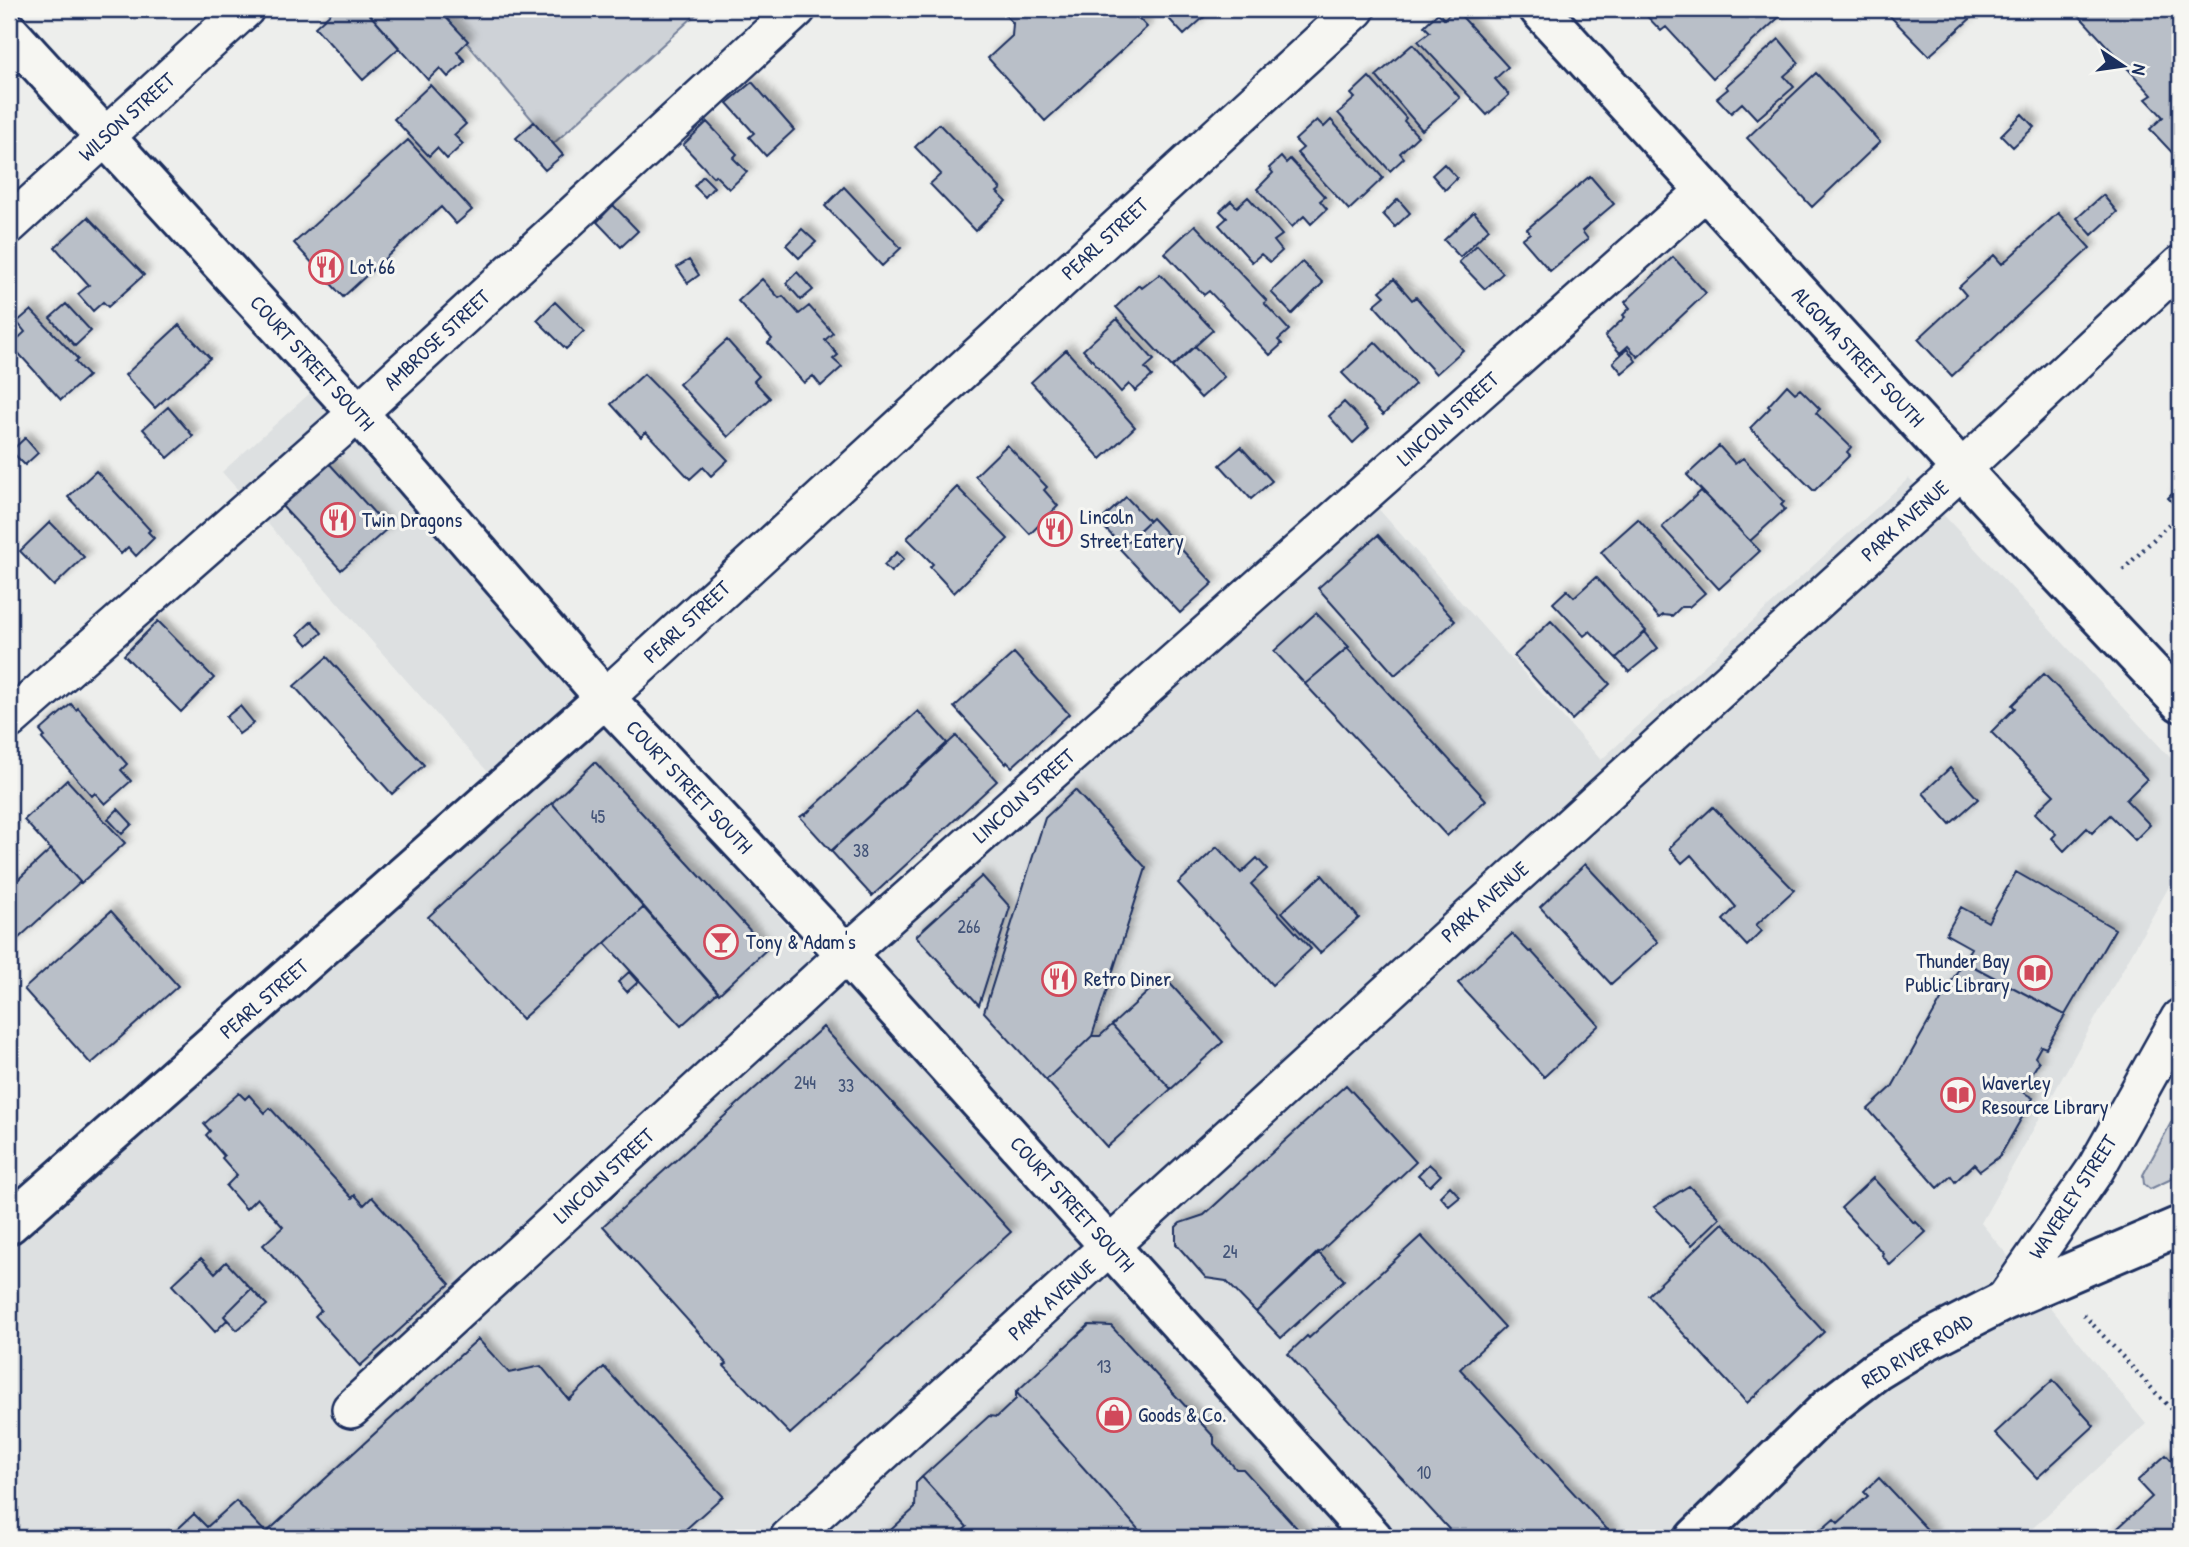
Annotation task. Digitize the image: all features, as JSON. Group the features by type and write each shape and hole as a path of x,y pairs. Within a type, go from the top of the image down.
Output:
{"street":[{"name":"WILSON STREET","path":"9,225 244,9"},
{"name":"AMBROSE STREET","path":"9,720 358,413 797,9"},
{"name":"PEARL STREET","path":"9,1224 605,698 1356,9"},
{"name":"ALGOMA STREET SOUTH","path":"1539,9 1962,470 2180,702"},
{"name":"COURT STREET SOUTH","path":"9,32 358,413 605,698 846,954 1373,1538"},
{"name":"LINCOLN STREET","path":"351,1409 846,954 1705,191"},
{"name":"PARK AVENUE","path":"789,1538 1962,470 2180,265"},
{"name":"WAVERLEY STREET","path":"2004,1301 2095,1170 2180,1018"},
{"name":"RED RIVER ROAD","path":"1695,1538 1828,1408 1876,1371 2004,1301 2180,1226"}],"path":[{"path":"2123,570 2175,518"},
{"path":"2084,1315 2180,1419"}],"shaded area":[{"path":"438,9 702,9 553,144"},
{"path":"318,386 840,987 1375,505 1601,760 1909,478 2180,768 2180,867 1981,1223 2146,1424 2022,1538 9,1538 9,1197 519,805 222,472"},
{"path":"2180,1106 2180,1175 2150,1189 2144,1184 2143,1175"}],"building":[{"path":"335,9 365,9 399,48 363,80 315,27"},
{"path":"365,9 438,9 468,41 457,52 465,61 448,77 440,68 428,80"},
{"path":"999,9 1130,9 1147,27 1045,121 988,58 1012,36 1013,23"},
{"path":"1160,9 1213,9 1184,35"},
{"path":"1455,9 1508,67 1495,79 1509,95 1487,115 1418,41 1430,32 1424,26 1438,13 1444,19"},
{"path":"1640,9 1788,9 1713,78 1666,27 1661,31"},
{"path":"1883,9 1981,9 1929,56"},
{"path":"2073,9 2180,9 2179,160 2150,129 2163,117 2146,99 2152,95"},
{"path":"1779,39 1799,63 1784,76 1794,87 1757,119 1742,103 1731,113 1717,98 1728,89 1726,86"},
{"path":"1413,44 1460,98 1422,130 1376,76"},
{"path":"1816,73 1880,142 1812,207 1747,138"},
{"path":"1369,77 1406,118 1404,121 1418,136 1400,153 1404,158 1390,171 1338,113 1355,98 1351,94"},
{"path":"752,82 794,130 766,156 749,137 754,133 727,103"},
{"path":"430,85 466,124 454,135 463,144 447,159 437,148 429,156 394,119"},
{"path":"2022,114 2034,127 2013,147 2001,135"},
{"path":"1317,120 1324,127 1331,120 1383,178 1349,210 1297,153 1303,148 1295,140"},
{"path":"534,122 563,155 545,170 516,138"},
{"path":"707,122 737,154 733,158 747,172 729,189 715,175 713,177 683,145"},
{"path":"939,124 1001,189 997,192 1006,201 975,231 930,184 941,174 915,147"},
{"path":"408,140 472,210 456,224 441,207 343,297 294,243"},
{"path":"1281,157 1286,163 1290,159 1325,197 1320,201 1327,209 1311,224 1304,216 1292,227 1257,189 1273,173 1269,168"},
{"path":"1444,164 1457,178 1445,190 1432,175"},
{"path":"703,176 714,187 705,197 694,186"},
{"path":"1590,176 1614,204 1582,231 1588,239 1550,271 1522,239 1530,233 1527,229"},
{"path":"844,187 901,248 882,266 825,206"},
{"path":"2103,195 2117,212 2092,235 2077,218"},
{"path":"1248,197 1282,235 1274,241 1282,251 1270,262 1261,254 1252,262 1219,225 1227,218 1220,211 1231,201 1237,207"},
{"path":"1398,199 1410,213 1395,227 1383,214"},
{"path":"613,205 638,231 621,247 597,222"},
{"path":"1474,212 1489,229 1460,257 1444,240"},
{"path":"2058,213 2090,248 1952,376 1918,339 1966,295 1959,287 1994,255 2002,264"},
{"path":"88,217 144,275 108,307 103,302 93,311 78,294 89,285 55,247"},
{"path":"1195,225 1267,301 1264,303 1289,330 1278,340 1282,344 1270,355 1209,291 1204,295 1165,253"},
{"path":"802,229 816,242 799,258 786,245"},
{"path":"1477,245 1503,273 1485,289 1459,262"},
{"path":"1673,257 1706,293 1638,357 1628,346 1620,353 1605,336 1625,317 1623,315 1630,308 1625,302"},
{"path":"689,260 699,275 688,283 677,267"},
{"path":"1302,262 1323,283 1292,314 1271,292"},
{"path":"797,272 813,290 801,300 786,283"},
{"path":"1160,274 1213,330 1172,367 1116,307 1139,285 1142,288"},
{"path":"762,279 779,298 783,296 799,314 809,306 833,333 825,340 838,355 833,359 842,367 821,386 813,376 804,383 768,343 772,339 738,301"},
{"path":"1394,279 1412,300 1416,297 1463,350 1436,374 1374,305 1385,296 1380,291"},
{"path":"555,302 584,331 566,349 537,320"},
{"path":"66,304 91,331 75,346 50,318"},
{"path":"31,310 78,359 75,362 88,376 61,400 11,345 25,332 17,322"},
{"path":"1117,319 1154,360 1145,368 1152,376 1135,391 1129,384 1121,392 1083,350"},
{"path":"179,325 210,358 155,408 125,375"},
{"path":"727,340 759,376 754,381 770,398 728,437 679,384"},
{"path":"1375,342 1415,384 1383,415 1342,373"},
{"path":"1195,346 1224,377 1201,398 1172,367"},
{"path":"1627,349 1636,361 1622,373 1613,362"},
{"path":"1066,350 1135,427 1101,459 1031,382"},
{"path":"644,374 728,460 711,476 703,467 690,479 646,432 641,437 611,404"},
{"path":"1787,385 1795,393 1800,389 1820,409 1816,413 1851,447 1847,452 1850,455 1814,491 1750,428 1770,408 1768,406"},
{"path":"1344,402 1369,428 1353,443 1329,416"},
{"path":"168,407 193,436 168,458 143,429"},
{"path":"25,438 38,453 25,465 11,451"},
{"path":"1007,445 1047,487 1044,490 1058,506 1030,534 975,476"},
{"path":"1719,446 1735,464 1743,458 1784,502 1781,505 1785,509 1750,541 1687,475"},
{"path":"1241,447 1272,481 1251,499 1220,465"},
{"path":"327,461 388,528 341,570 280,504"},
{"path":"96,471 150,530 148,532 154,538 136,556 128,547 121,554 68,497"},
{"path":"2180,486 2180,510 2168,498"},
{"path":"957,487 1008,539 954,593 930,567 933,564 907,538"},
{"path":"1701,491 1760,551 1719,589 1662,527"},
{"path":"1126,497 1149,521 1122,546 1099,522"},
{"path":"1152,518 1213,583 1180,613 1120,549"},
{"path":"1638,519 1705,593 1689,607 1681,607 1672,616 1663,615 1659,618 1601,552"},
{"path":"50,522 84,557 54,586 20,551"},
{"path":"1378,535 1455,621 1395,675 1318,588"},
{"path":"897,552 904,559 891,572 884,565"},
{"path":"1596,577 1646,631 1616,658 1590,631 1584,636 1553,603 1567,590 1574,597"},
{"path":"1316,613 1349,647 1305,684 1274,651"},
{"path":"158,621 214,678 181,712 124,655"},
{"path":"312,621 322,633 308,645 298,634"},
{"path":"1551,621 1610,684 1572,720 1514,656"},
{"path":"1645,632 1658,648 1629,672 1616,658"},
{"path":"1347,648 1486,800 1447,836 1305,684"},
{"path":"1014,653 1069,714 1012,767 1007,762 1006,764 954,707"},
{"path":"327,657 424,765 392,794 294,686"},
{"path":"2044,674 2147,779 2126,800 2150,825 2135,840 2110,815 2092,833 2087,828 2064,851 2052,838 2056,834 2035,813 2054,795 1991,732 2015,708 2012,705"},
{"path":"71,704 76,710 78,708 127,764 121,770 131,781 105,804 95,793 92,796 42,739 45,737 40,731"},
{"path":"240,706 254,723 239,734 226,717"},
{"path":"918,711 947,743 831,851 800,817"},
{"path":"956,736 997,781 872,896 831,851"},
{"path":"595,762 767,949 719,994 552,803"},
{"path":"1950,768 1978,799 1950,824 1923,793"},
{"path":"67,780 125,843 81,883 24,820"},
{"path":"1075,790 1146,868 1092,1036 1046,1080 984,1012 1045,818"},
{"path":"552,803 644,907 522,1019 428,917"},
{"path":"1713,807 1794,890 1756,925 1762,931 1747,946 1723,920 1736,907 1691,855 1682,863 1669,848"},
{"path":"118,809 132,824 122,834 108,819"},
{"path":"1217,847 1241,873 1257,858 1267,869 1251,884 1311,949 1272,985 1178,883"},
{"path":"51,849 80,882 9,947 9,888"},
{"path":"1585,864 1658,942 1611,984 1540,907"},
{"path":"2016,872 2115,929 2065,1015 1963,961 1971,948 1946,934 1961,907 1988,922"},
{"path":"1322,875 1359,918 1320,953 1282,912"},
{"path":"982,876 1010,907 979,1005 916,936"},
{"path":"644,907 718,992 681,1026 605,943"},
{"path":"111,911 178,986 91,1064 24,989"},
{"path":"1512,934 1599,1025 1544,1077 1458,983"},
{"path":"1963,961 2065,1015 2046,1048 2041,1046 2035,1057 2039,1062 2021,1091 2033,1098 2000,1156 1980,1171 1974,1164 1955,1182 1951,1176 1938,1188 1868,1109 1892,1087"},
{"path":"629,972 638,982 627,992 618,982"},
{"path":"1164,977 1223,1042 1171,1089 1112,1025"},
{"path":"1112,1025 1171,1089 1107,1147 1046,1080 1092,1036 1100,1036"},
{"path":"823,1027 1011,1232 790,1434 724,1366 727,1364 603,1226"},
{"path":"1346,1085 1416,1162 1256,1312 1226,1281 1206,1278 1176,1244 1176,1227 1180,1223 1204,1215"},
{"path":"239,1093 245,1099 249,1095 265,1113 270,1108 352,1198 355,1195 364,1205 372,1197 450,1284 360,1366 315,1316 321,1310 263,1245 283,1227 257,1198 246,1209 226,1186 237,1175 206,1135 210,1131 204,1124"},
{"path":"1429,1164 1441,1175 1430,1186 1418,1175"},
{"path":"1873,1178 1914,1223 1915,1221 1926,1232 1890,1265 1883,1253 1841,1208"},
{"path":"1450,1186 1460,1197 1449,1206 1440,1196"},
{"path":"1689,1186 1720,1218 1692,1245 1654,1207"},
{"path":"1723,1223 1824,1332 1747,1403 1648,1295"},
{"path":"1421,1236 1505,1327 1460,1369 1615,1538 1457,1538 1288,1354"},
{"path":"1318,1252 1344,1280 1281,1338 1256,1312"},
{"path":"201,1258 215,1273 226,1262 251,1289 224,1316 227,1320 215,1332 172,1285"},
{"path":"251,1289 267,1305 237,1330 224,1316"},
{"name":"Goods & Co.","path":"1089,1325 1111,1326 1214,1437 1214,1444 1236,1469 1243,1469 1306,1538 1146,1538 1016,1392"},
{"path":"478,1339 509,1373 541,1366 569,1400 604,1367 723,1496 676,1538 168,1538 194,1514 207,1527 236,1501 266,1533"},
{"path":"2053,1380 2094,1426 2037,1478 1995,1433"},
{"path":"1016,1392 1146,1538 954,1538 967,1527 922,1477 989,1416 997,1417 1016,1399"},
{"path":"2166,1455 2180,1470 2180,1538 2107,1538 2152,1497 2137,1481"},
{"path":"922,1477 967,1527 954,1538 882,1538 915,1508 916,1483"},
{"path":"1879,1478 1935,1538 1812,1538 1834,1519 1838,1523 1868,1496 1864,1492"}],"place":[{"name":"Lot 66","path":"326,267"},
{"name":"Twin Dragons","path":"338,520"},
{"name":"Lincoln Street Eatery","path":"1055,529"},
{"name":"Tony & Adam's","path":"721,942"},
{"name":"Thunder Bay Public Library","path":"2035,973"},
{"name":"Retro Diner","path":"1059,979"},
{"name":"Waverley Resource Library","path":"1958,1095"},
{"name":"Goods & Co.","path":"1114,1415"}]}
